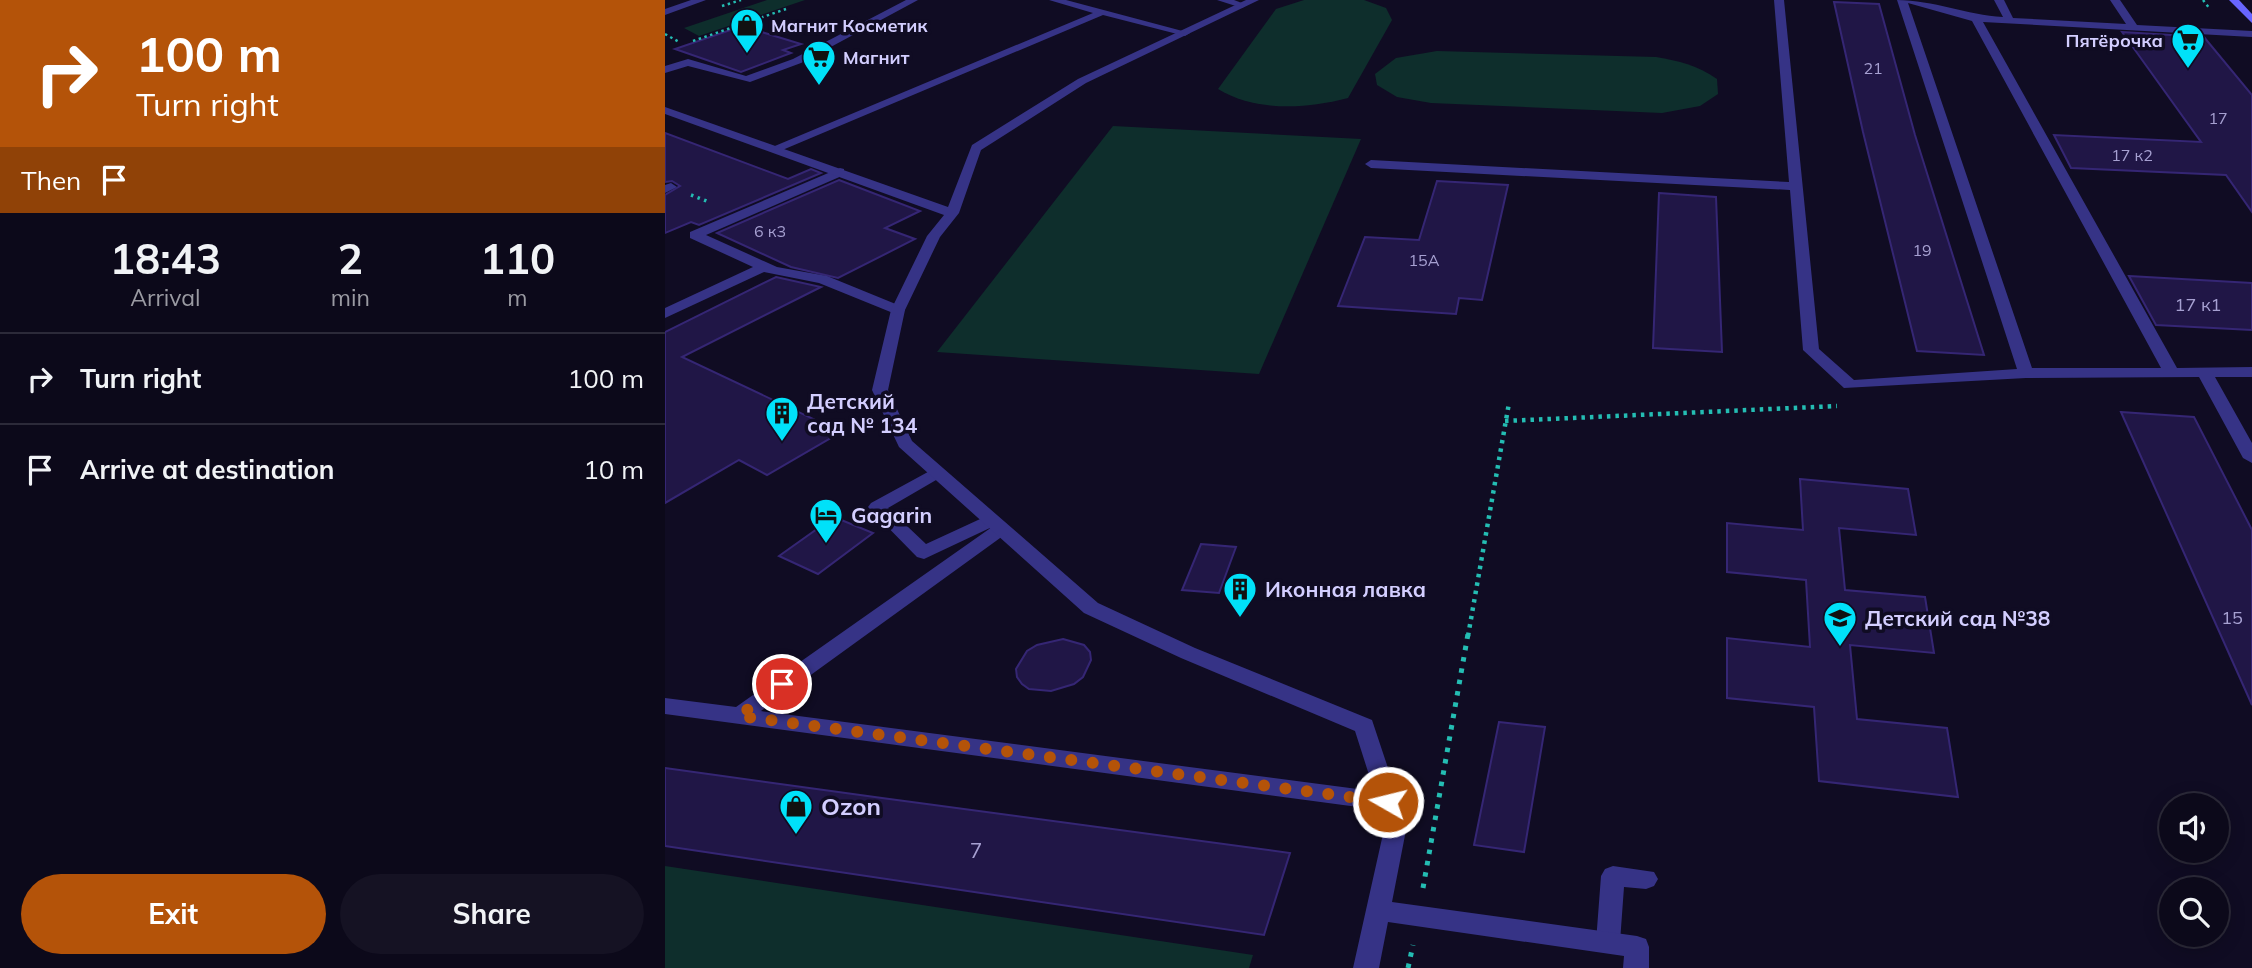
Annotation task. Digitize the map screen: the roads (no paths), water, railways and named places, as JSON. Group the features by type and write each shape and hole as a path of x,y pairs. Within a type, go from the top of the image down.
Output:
{"main road":[{"path":"2234,0 2252,20"}],"street":[{"path":"665,12 701,0"},
{"path":"665,70 688,62 746,80 797,61 913,0"},
{"path":"1054,0 1185,33"},
{"path":"1222,0 1248,3"},
{"path":"1779,0 1811,349 1850,385 2026,373 2252,372"},
{"path":"1904,0 2026,373"},
{"path":"1904,0 1976,19 2252,34"},
{"path":"1999,0 2010,21"},
{"path":"2115,0 2133,27"},
{"path":"1248,3 1082,82 976,148 952,213 934,236 898,310 880,390 905,443 1091,608 1188,653 1364,726 1396,825 1366,968"},
{"path":"776,148 1103,12"},
{"path":"1976,19 2171,371"},
{"path":"665,110 952,213"},
{"path":"1371,164 1796,187"},
{"path":"841,172 695,235 773,271 822,279 898,310"},
{"path":"665,314 764,267"},
{"path":"2204,371 2252,458"},
{"path":"937,472 877,507 924,553 996,524"},
{"path":"739,716 996,524"},
{"path":"665,706 1388,802"},
{"path":"1608,942 1613,876 1646,879"},
{"path":"1378,910 1637,947 1636,968"}],"place":[{"name":"Магнит Косметик","path":"747,55"},
{"name":"Пятёрочка","path":"2188,70"},
{"name":"Магнит","path":"819,87"},
{"name":"Детский сад № 134","path":"782,443"},
{"name":"Gagarin","path":"826,545"},
{"name":"Иконная лавка","path":"1240,619"},
{"name":"Детский сад №38","path":"1840,648"},
{"name":"Ozon","path":"796,836"}]}
